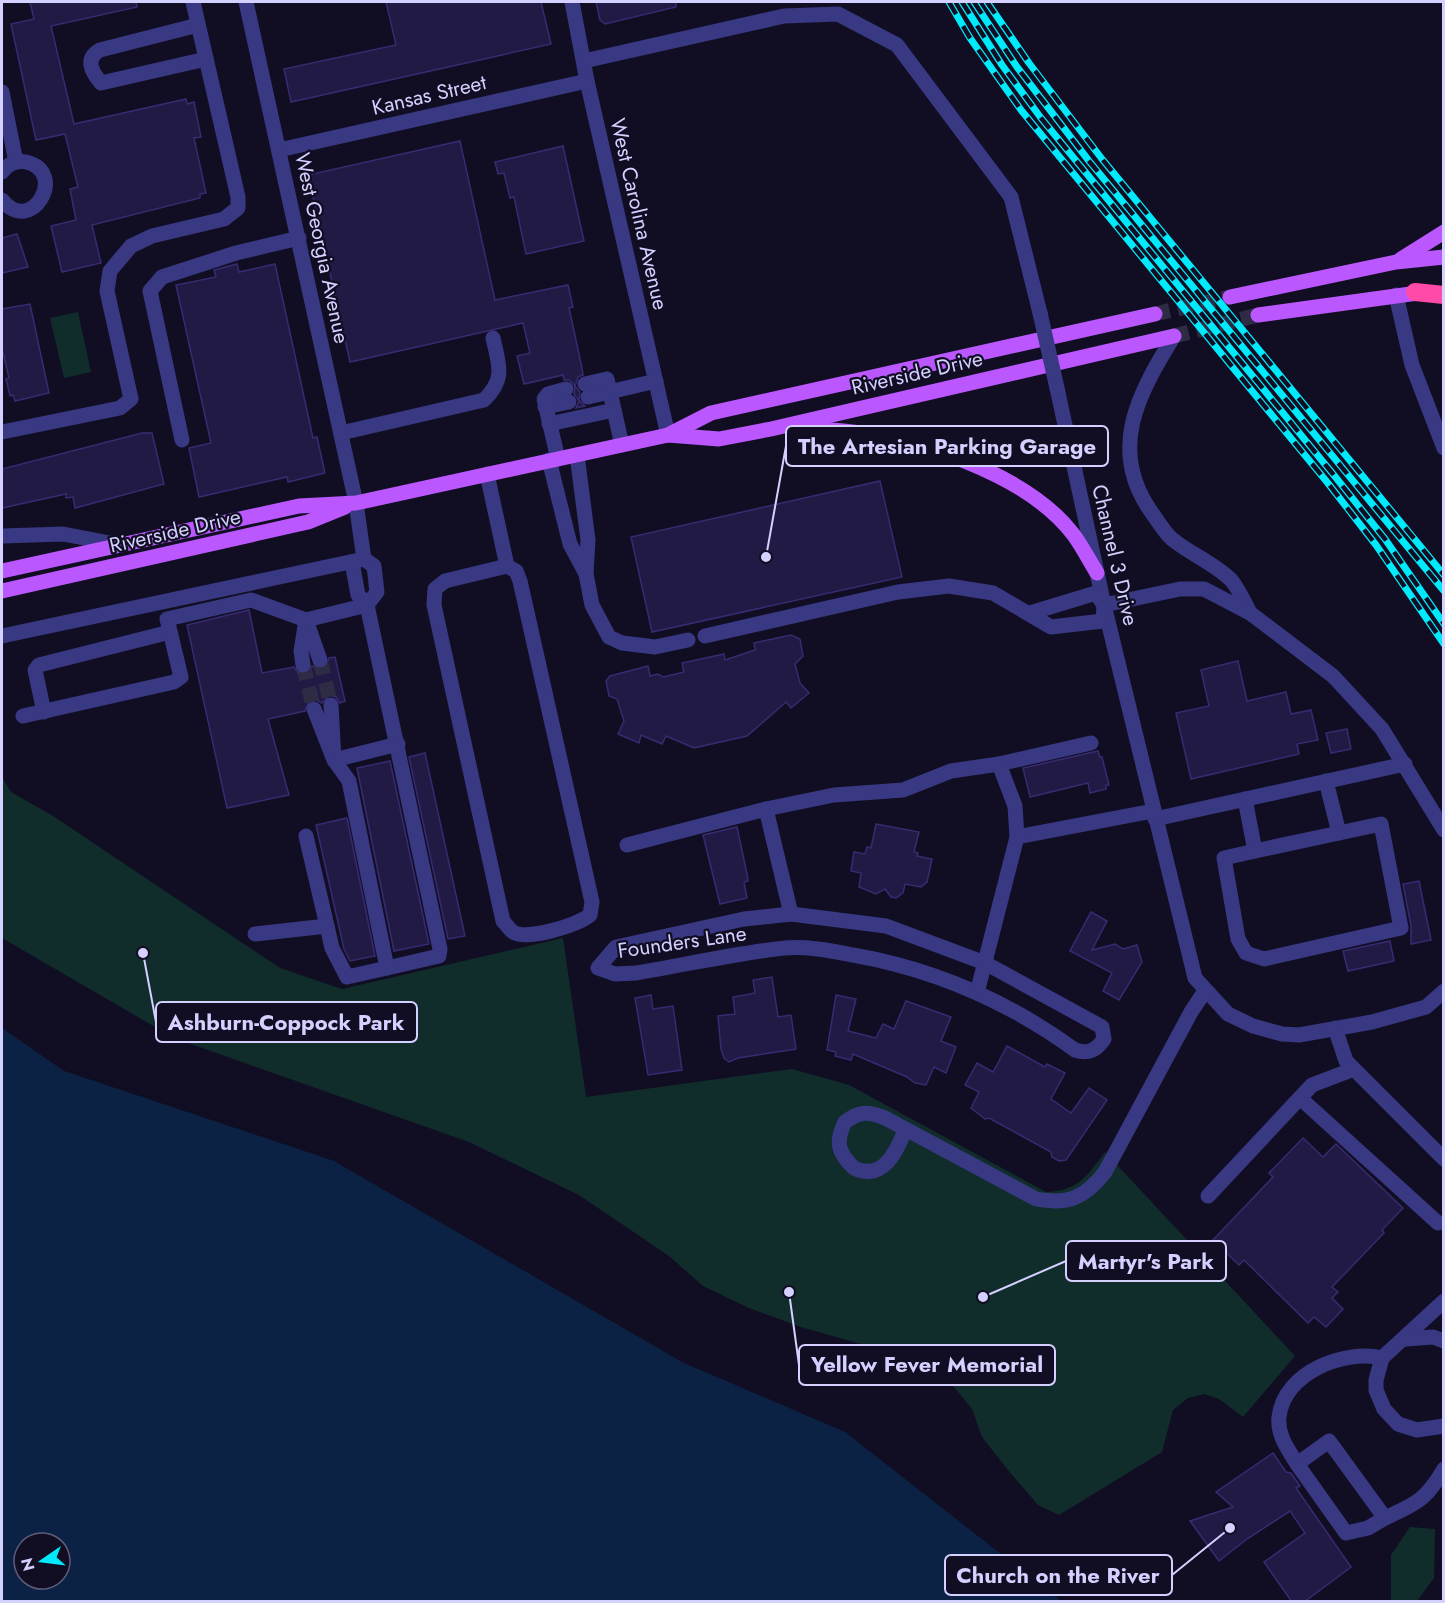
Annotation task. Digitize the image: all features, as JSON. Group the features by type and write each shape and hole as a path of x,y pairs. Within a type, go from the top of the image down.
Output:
{"highway":[{"path":"1415,292 1443,295"}],"main road":[{"path":"1396,262 1443,232"},
{"path":"1230,297 1396,262 1443,257"},
{"path":"1258,315 1443,290"},
{"name":"Riverside Drive","path":"2,591 308,522 356,503 668,435 711,413 1155,314"},
{"name":"Riverside Drive","path":"668,435 719,439 771,429 1174,336"},
{"path":"771,429 843,431 909,443 966,462 999,477 1044,506 1073,534 1097,573"},
{"name":"Riverside Drive","path":"2,571 115,544 299,506 356,503"}],"street":[{"path":"2,432 120,408 131,399 106,291 110,270 131,246 152,236 224,219 238,208 238,197 193,2"},
{"name":"West Georgia Avenue","path":"246,2 356,503 358,596 367,605 440,949 439,956 387,968"},
{"name":"West Carolina Avenue","path":"572,2 587,81 668,435"},
{"name":"Channel 3 Drive","path":"584,61 795,16 838,14 897,45 1011,197 1040,313 1104,605 1195,978 1228,1014 1266,1030 1299,1035 1372,1022 1426,1007 1443,992"},
{"path":"198,25 100,50 93,54 90,62 92,72 101,83 206,59"},
{"name":"Kansas Street","path":"279,150 587,81"},
{"path":"2,92 16,162"},
{"path":"2,172 16,162 33,164 39,170 45,184 45,193 35,206 28,210 12,209 2,200"},
{"path":"182,440 150,291 162,277 236,253 298,238"},
{"path":"1396,295 1412,365 1443,448"},
{"path":"1174,336 1146,386 1131,423 1128,438 1131,469 1136,486 1170,537 1232,581 1250,613"},
{"path":"341,433 484,400 496,388 500,373 493,338"},
{"path":"586,390 607,379 622,445"},
{"path":"610,391 656,381"},
{"path":"567,395 548,394 544,399 570,544 586,574"},
{"path":"549,424 614,410"},
{"path":"577,454 588,540 586,574 592,604 609,637 622,643 655,647 688,640"},
{"path":"487,474 507,566 516,571 520,581 592,902 590,915 579,923 528,935 513,932 503,921 435,605 435,589 446,581 507,566"},
{"path":"2,536 63,534 115,544"},
{"path":"2,636 358,560"},
{"path":"705,636 898,592 949,586 993,593 1051,627 1102,621 1104,605 1096,593 1030,613"},
{"path":"1104,605 1179,589 1204,589 1250,613 1333,676 1382,729 1443,830"},
{"path":"23,716 174,682 181,677 167,619 251,600 306,620 367,605"},
{"path":"306,620 320,660"},
{"path":"303,665 301,651 306,620"},
{"path":"44,712 35,670 39,665 170,632"},
{"path":"331,705 334,760"},
{"path":"306,837 332,948 347,977 387,968 349,781 334,760 314,709"},
{"path":"627,845 766,809 834,795 903,790 951,771 999,764 1091,743"},
{"path":"334,760 398,744"},
{"path":"977,993 1017,837 1015,806 999,764"},
{"path":"1017,837 1245,799 1405,764"},
{"path":"1326,782 1339,833"},
{"path":"1245,799 1255,852"},
{"path":"766,809 790,914"},
{"path":"1381,825 1401,928 1264,959 1246,953 1238,939 1224,858 1255,852 1381,825"},
{"name":"Founders Lane","path":"790,914 886,926 985,963 1094,1021 1102,1027 1104,1039 1097,1048 1085,1053 1074,1050 1003,1006 977,993 894,962 829,950 787,948 636,974 615,974 598,968 616,947 744,919 790,914"},
{"path":"255,934 327,926"},
{"path":"905,1130 890,1161 874,1170 854,1168 840,1152 838,1143 845,1122 862,1112 873,1113 1036,1199 1056,1203 1076,1198 1093,1188 1105,1172 1191,1012 1205,991"},
{"path":"1335,1028 1351,1066 1443,1159"},
{"path":"1208,1196 1312,1085 1351,1066"},
{"path":"1300,1098 1438,1223"},
{"path":"1443,1301 1406,1339 1394,1345 1382,1358 1377,1370 1376,1390 1389,1417 1398,1424 1417,1430 1443,1426"},
{"path":"1406,1339 1433,1337 1443,1341"},
{"path":"1382,1358 1362,1354 1310,1372 1297,1383 1284,1401 1279,1416 1282,1439 1346,1533 1368,1528 1417,1504 1429,1492 1443,1469"},
{"path":"1297,1464 1329,1442 1385,1518"}],"green space":[{"path":"78,312 91,372 64,378 50,318"},
{"path":"2,777 11,792 53,816 280,968 342,989 563,938 586,1097 792,1069 849,1085 1046,1192 1066,1189 1081,1181 1105,1152 1295,1356 1243,1417 1219,1399 1204,1394 1188,1398 1173,1410 1162,1452 1059,1515 1038,1505 1008,1470 982,1437 972,1409 945,1376 906,1357 801,1327 749,1308 703,1286 669,1256 579,1195 469,1142 174,1038 2,938"},
{"path":"1410,1527 1435,1529 1434,1578 1417,1601 1391,1601 1391,1555"}],"water":[{"path":"2,1028 64,1071 334,1161 682,1362 845,1432 1061,1601 2,1601"}],"building":[{"path":"30,2 136,2 137,7 51,26 74,124 186,99 187,104 194,102 201,137 194,138 206,193 200,194 200,198 92,225 101,263 62,272 51,226 76,220 70,189 78,187 65,134 36,140 11,24 34,19"},
{"path":"386,2 541,2 551,44 291,102 284,69 396,45"},
{"path":"596,2 676,2 676,7 605,24 600,20"},
{"path":"460,141 495,300 568,285 573,307 569,308 583,375 578,377 575,386 569,380 564,380 563,375 524,384 517,356 530,353 523,323 350,362 308,175"},
{"path":"563,146 584,241 526,254 514,197 510,198 504,173 498,174 495,162"},
{"path":"17,234 28,267 2,273 2,238"},
{"path":"237,264 239,272 275,264 313,438 317,437 325,473 288,482 287,477 199,497 189,448 211,443 176,285 216,277 214,270"},
{"path":"30,304 49,393 15,401 13,395 10,396 6,379 9,378 2,348 2,309"},
{"path":"575,386 580,392 579,400 585,406 576,408 579,401 574,394"},
{"path":"142,433 152,433 164,484 75,508 73,497 66,498 66,494 2,508 2,469"},
{"path":"880,481 902,577 652,632 631,537"},
{"path":"249,610 262,673 294,667 299,674 305,674 312,666 324,669 329,658 335,657 345,701 340,703 336,697 330,695 322,703 310,700 305,711 268,719 289,795 227,808 187,625"},
{"path":"791,635 800,639 803,656 795,664 800,683 809,693 791,708 786,702 747,736 694,748 666,736 662,744 641,735 639,743 618,734 624,721 617,699 609,696 606,681 610,676 648,666 650,676 658,674 663,677 684,672 682,663 724,654 725,660 755,650 754,643"},
{"path":"1238,661 1247,701 1286,692 1291,714 1311,710 1318,740 1297,744 1299,754 1191,779 1176,713 1209,706 1201,670"},
{"path":"1347,729 1351,749 1331,753 1326,733"},
{"path":"1098,751 1102,757 1109,785 1106,785 1106,789 1090,793 1088,783 1030,797 1023,768"},
{"path":"425,753 465,936 448,939 409,757"},
{"path":"390,761 429,944 394,951 357,768"},
{"path":"347,818 375,956 350,961 344,949 316,825"},
{"path":"876,824 919,832 914,852 918,853 917,856 932,859 927,882 921,887 905,884 903,893 896,898 891,897 885,889 876,894 859,887 861,873 851,871 854,852 865,854 867,847 871,848"},
{"path":"737,827 748,881 744,882 747,898 720,904 703,835"},
{"path":"1419,881 1431,940 1411,944 1411,926 1403,884"},
{"path":"1091,912 1107,921 1092,950 1115,944 1123,949 1137,945 1142,962 1119,1000 1103,991 1112,973 1070,951"},
{"path":"1390,941 1394,961 1348,971 1343,951"},
{"path":"772,977 778,1017 791,1015 796,1049 738,1058 729,1062 724,1058 721,1049 718,1016 735,1014 733,997 755,993 753,980"},
{"path":"651,995 653,1009 673,1006 682,1070 648,1075 635,998"},
{"path":"836,995 856,999 848,1031 876,1038 883,1024 894,1029 906,1001 951,1017 941,1041 956,1047 946,1073 934,1067 926,1085 915,1083 907,1077 853,1054 851,1060 835,1056 836,1052 827,1050"},
{"path":"1007,1046 1045,1067 1047,1064 1065,1073 1051,1099 1071,1113 1089,1088 1107,1100 1066,1160 1059,1161 1052,1157 1051,1152 989,1118 985,1119 971,1108 979,1092 965,1085 977,1063 993,1072"},
{"path":"1303,1138 1323,1157 1336,1144 1403,1208 1382,1230 1384,1233 1332,1287 1338,1292 1332,1298 1343,1309 1326,1327 1314,1317 1308,1323 1244,1260 1239,1265 1213,1240 1273,1177 1269,1173"},
{"path":"1273,1453 1286,1472 1291,1473 1300,1486 1296,1488 1351,1567 1304,1602 1292,1602 1264,1562 1305,1533 1290,1511 1247,1539 1219,1561 1190,1521 1233,1507 1216,1492"}],"tunnel":[{"path":"1155,314 1230,297"},
{"path":"1174,336 1258,315"},
{"path":"320,660 331,705"},
{"path":"303,665 314,709"}],"railway":[{"path":"949,2 970,38 1021,110 1327,482 1376,545 1444,644"},
{"path":"962,2 1002,65 1041,118 1385,539 1444,624"},
{"path":"974,2 1017,67 1089,161 1444,591"},
{"path":"987,2 1029,63 1102,159 1444,575"}],"place":[{"name":"The Artesian Parking Garage","path":"766,557"},
{"name":"Ashburn-Coppock Park","path":"143,953"},
{"name":"Yellow Fever Memorial","path":"789,1292"},
{"name":"Martyr's Park","path":"983,1297"},
{"name":"Church on the River","path":"1230,1528"}]}
